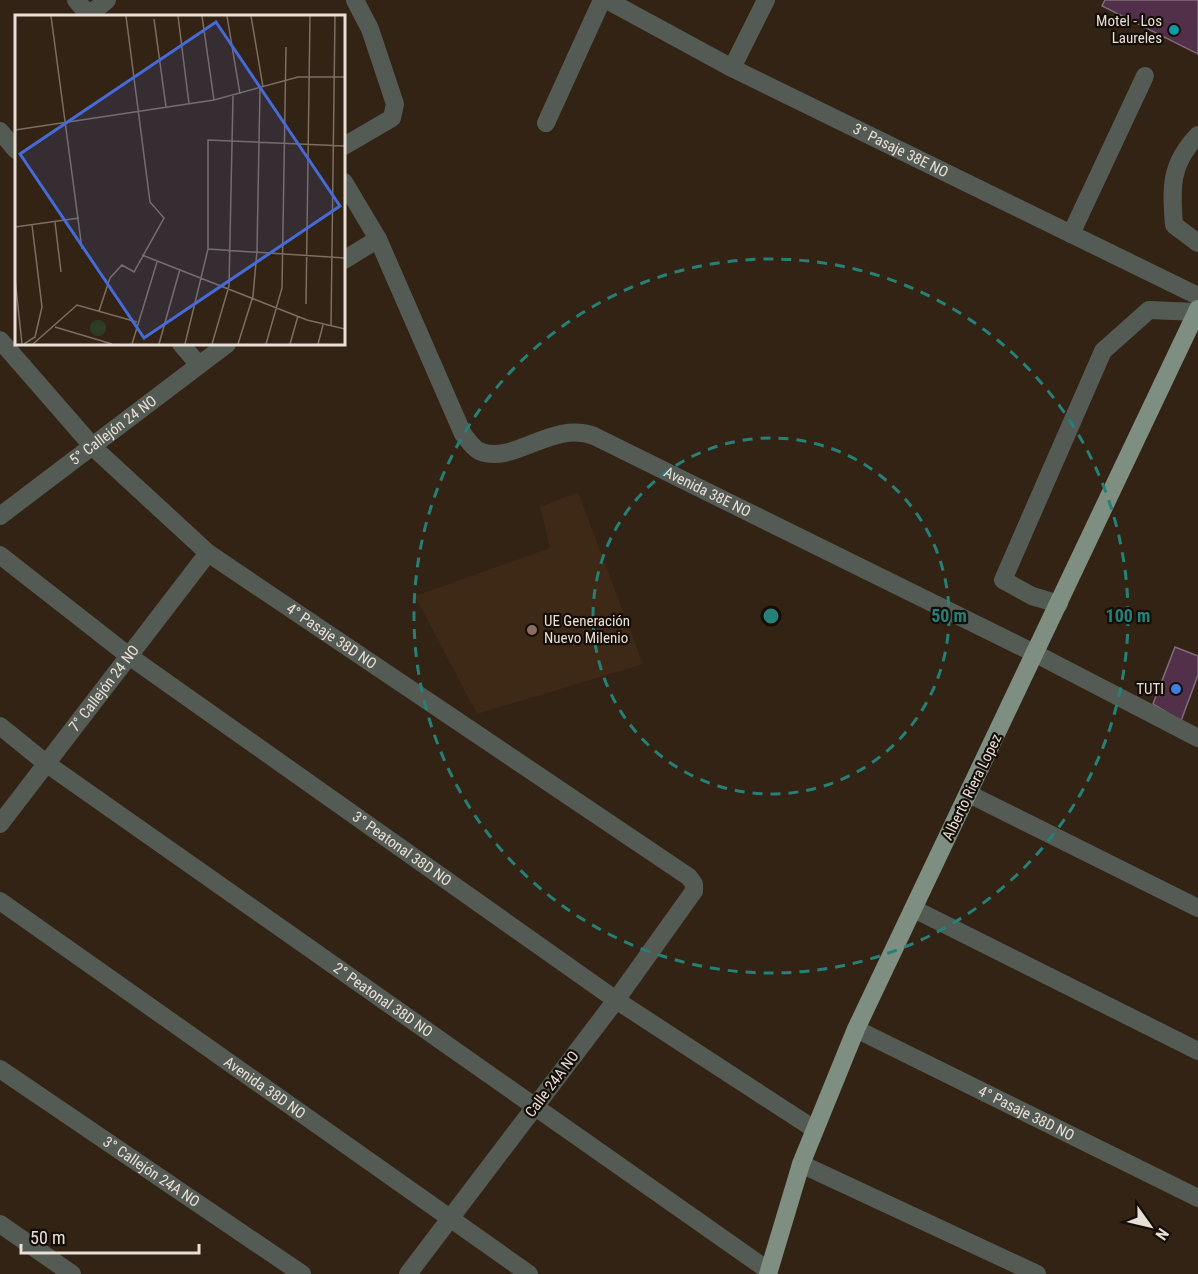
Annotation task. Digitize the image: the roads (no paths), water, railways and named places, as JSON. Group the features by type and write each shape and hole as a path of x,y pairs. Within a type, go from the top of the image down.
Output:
{"main road":[{"name":"Alberto Riera Lopez","path":"768,1273 801,1164 856,1029 1036,654 1198,306"}],"street":[{"path":"76,0 89,15"},
{"path":"91,15 107,0"},
{"path":"345,145 392,118 395,104 370,29 356,0"},
{"path":"546,123 602,0"},
{"name":"3° Pasaje 38E NO","path":"607,0 732,68 1071,234 1198,306"},
{"path":"732,68 766,0"},
{"path":"1071,234 1145,76"},
{"path":"0,131 15,149"},
{"path":"1198,135 1185,149 1174,170 1172,197 1174,225 1198,243"},
{"name":"Avenida 38E NO","path":"345,184 378,239 463,434 478,451 500,454 566,431 579,430 1036,654 1198,738"},
{"path":"345,259 378,239"},
{"path":"1059,604 1032,596 1003,580 1103,351 1149,310 1198,306"},
{"name":"4° Pasaje 38D NO","path":"0,340 93,448 208,553 689,877 694,884 694,891"},
{"path":"182,345 199,365"},
{"name":"5° Callejón 24 NO","path":"0,516 93,448 226,345"},
{"name":"7° Callejón 24 NO","path":"0,824 208,553"},
{"name":"3° Peatonal 38D NO","path":"0,555 129,656 616,1000 814,1129"},
{"name":"2° Peatonal 38D NO","path":"0,726 47,764 768,1273"},
{"path":"969,794 1198,908"},
{"name":"Calle 24A NO","path":"408,1274 616,1000 694,891"},
{"name":"Avenida 38D NO","path":"0,900 529,1274"},
{"path":"914,909 1198,1051"},
{"name":"4° Pasaje 38D NO","path":"856,1029 1198,1198"},
{"name":"3° Callejón 24A NO","path":"0,1069 302,1274"},
{"path":"801,1164 1037,1274"},
{"path":"0,1224 72,1274"}],"place":[{"name":"Motel - Los Laureles","path":"1174,30"},
{"name":"UE Generación Nuevo Milenio","path":"532,630"},
{"name":"TUTI","path":"1176,689"}]}
